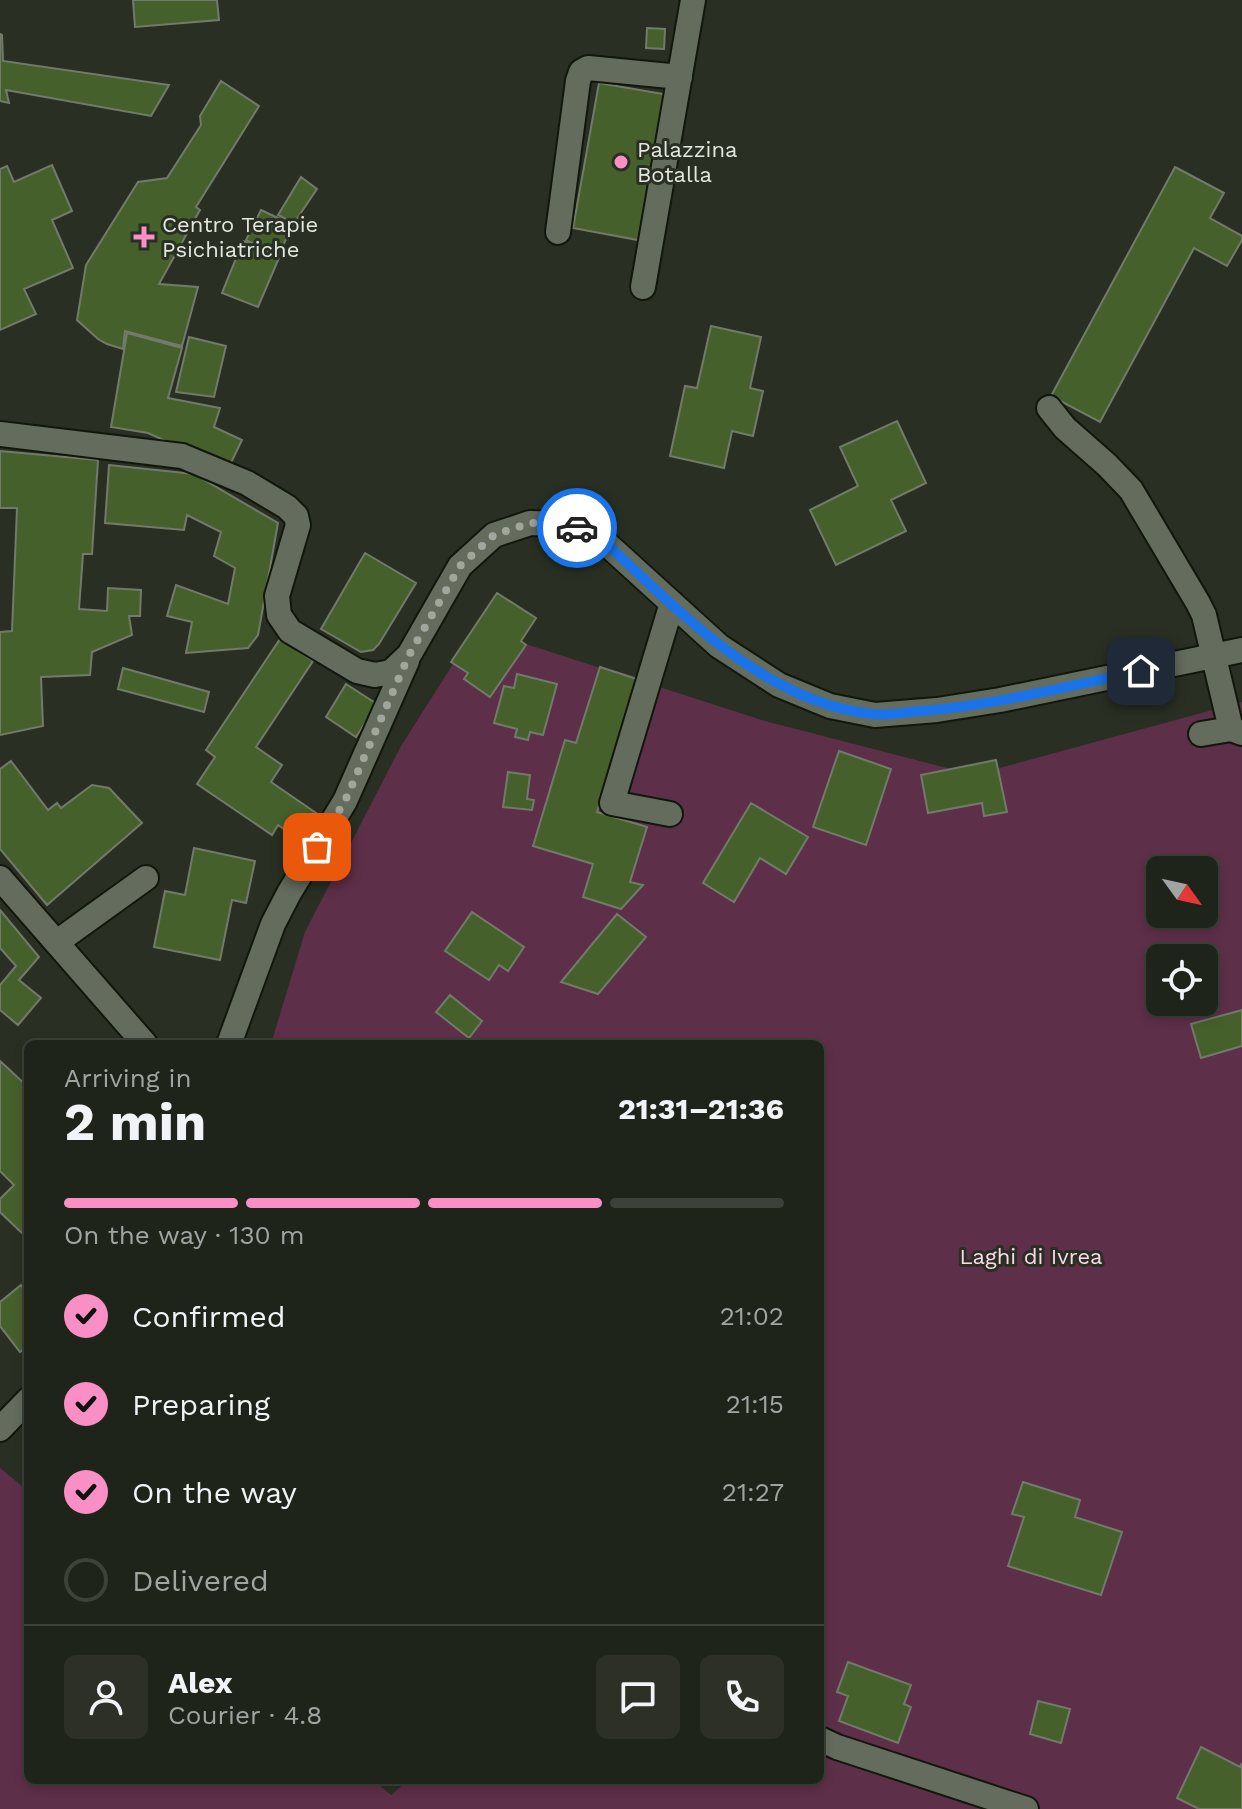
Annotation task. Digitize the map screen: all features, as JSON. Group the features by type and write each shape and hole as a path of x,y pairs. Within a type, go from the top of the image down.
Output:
{"street":[{"path":"643,287 693,0"},
{"path":"558,232 581,72 588,68 680,77"},
{"path":"1049,408 1065,428 1131,490 1204,615 1237,731 1201,734"},
{"path":"0,434 182,456 247,483 287,507 296,516 298,525 277,596 279,615 290,631 357,671 375,675 391,672 409,655"},
{"path":"230,1040 273,924 345,801 409,655 460,566 494,535 530,523 566,524 598,536 719,646 779,685 830,706 875,715 937,710 1000,700 1242,650"},
{"path":"670,814 612,803 672,603"},
{"path":"0,878 142,1040"},
{"path":"57,942 146,878"},
{"path":"0,1429 24,1404"},
{"path":"824,1741 1026,1809"}],"green space":[{"name":"Laghi di Ivrea","path":"476,628 765,721 974,775 1242,702 1242,1809 0,1809 0,1468 24,1488 24,1784 378,1784 391,1795 404,1784 824,1784 824,1040 272,1040 305,932 401,746"}],"building":[{"path":"133,0 217,0 219,20 135,27"},
{"path":"647,28 665,29 664,49 646,48"},
{"path":"0,34 3,61 169,85 151,116 6,90 9,103 0,101"},
{"name":"Centro Terapie Psichiatriche","path":"221,81 259,106 196,207 200,210 159,284 198,287 182,346 125,331 123,349 107,344 77,320 86,265 138,182 167,178 201,125 200,116"},
{"name":"Palazzina Botalla","path":"599,83 669,95 643,241 573,228"},
{"path":"52,165 72,211 52,220 73,268 24,289 36,314 0,330 0,169 7,166 14,182"},
{"path":"1175,167 1224,193 1210,218 1242,236 1242,240 1227,266 1194,248 1100,422 1051,396"},
{"path":"301,177 317,189 294,223 278,215"},
{"path":"261,210 293,225 278,256 246,240"},
{"path":"243,241 279,258 258,307 222,293"},
{"path":"711,326 761,337 750,388 763,391 753,436 732,431 724,468 670,456 685,386 697,388"},
{"path":"127,333 182,348 168,398 220,408 214,427 242,440 228,469 148,433 111,427"},
{"path":"189,337 226,346 214,397 176,392"},
{"path":"897,421 926,483 891,500 906,531 836,565 810,510 858,486 840,447"},
{"path":"0,451 98,460 92,554 83,554 79,609 107,611 108,588 141,590 140,616 129,616 132,635 92,652 90,675 41,677 43,726 0,735 0,632 12,631 17,508 0,508"},
{"path":"109,465 194,474 278,523 258,635 248,648 186,653 192,622 167,616 176,585 228,604 235,568 214,556 221,532 187,515 184,530 105,523"},
{"path":"365,553 416,583 379,644 373,650 361,652 321,629"},
{"path":"497,593 536,618 521,641 526,645 490,697 464,679 468,673 451,662"},
{"path":"280,639 313,661 256,747 282,765 271,782 322,817 304,843 278,825 272,835 197,784 215,757 206,750"},
{"path":"600,667 637,679 597,812 647,827 630,882 643,885 621,909 583,897 593,864 533,846 565,740 576,743"},
{"path":"123,668 209,692 204,712 118,689"},
{"path":"517,674 557,684 543,735 530,732 528,740 515,737 517,729 494,723 504,686 514,688"},
{"path":"346,684 377,704 356,737 326,717"},
{"path":"839,751 891,769 866,845 813,827"},
{"path":"996,760 1007,812 984,816 982,803 928,813 921,775"},
{"path":"11,761 48,810 57,803 61,808 92,785 109,788 142,823 47,905 0,849 0,769"},
{"path":"508,772 530,775 527,799 534,800 532,810 503,807"},
{"path":"751,803 808,837 786,874 760,858 734,902 703,883"},
{"path":"194,848 255,861 246,903 232,900 220,960 154,947 165,891 185,895"},
{"path":"0,910 39,957 19,980 41,998 18,1025 0,1010 0,985 16,966 0,948"},
{"path":"472,912 524,947 508,971 499,965 489,980 445,951"},
{"path":"617,914 646,937 598,994 561,982"},
{"path":"450,995 482,1021 469,1038 436,1012"},
{"path":"1242,1010 1242,1046 1201,1058 1191,1024"},
{"path":"0,1061 24,1083 24,1235 0,1212 0,1199 14,1185 0,1171"},
{"path":"21,1285 24,1289 24,1349 20,1352 0,1326 0,1302"},
{"path":"1023,1482 1080,1500 1075,1517 1122,1532 1101,1595 1008,1566 1024,1517 1012,1514"},
{"path":"848,1662 911,1685 904,1704 911,1707 898,1743 839,1721 848,1696 837,1692"},
{"path":"1038,1701 1070,1709 1061,1743 1030,1734"},
{"path":"1201,1747 1240,1767 1242,1763 1242,1809 1199,1809 1177,1798"}],"way so far":[{"path":"317,847 345,801 409,655 460,566 494,535 530,523 566,524 577,528"}],"place":[{"name":"Palazzina Botalla","path":"621,162"},
{"name":"Centro Terapie Psichiatriche","path":"144,237"}],"route":[{"path":"577,528 598,536 719,646 779,685 830,706 875,715 937,710 1141,671"}]}
